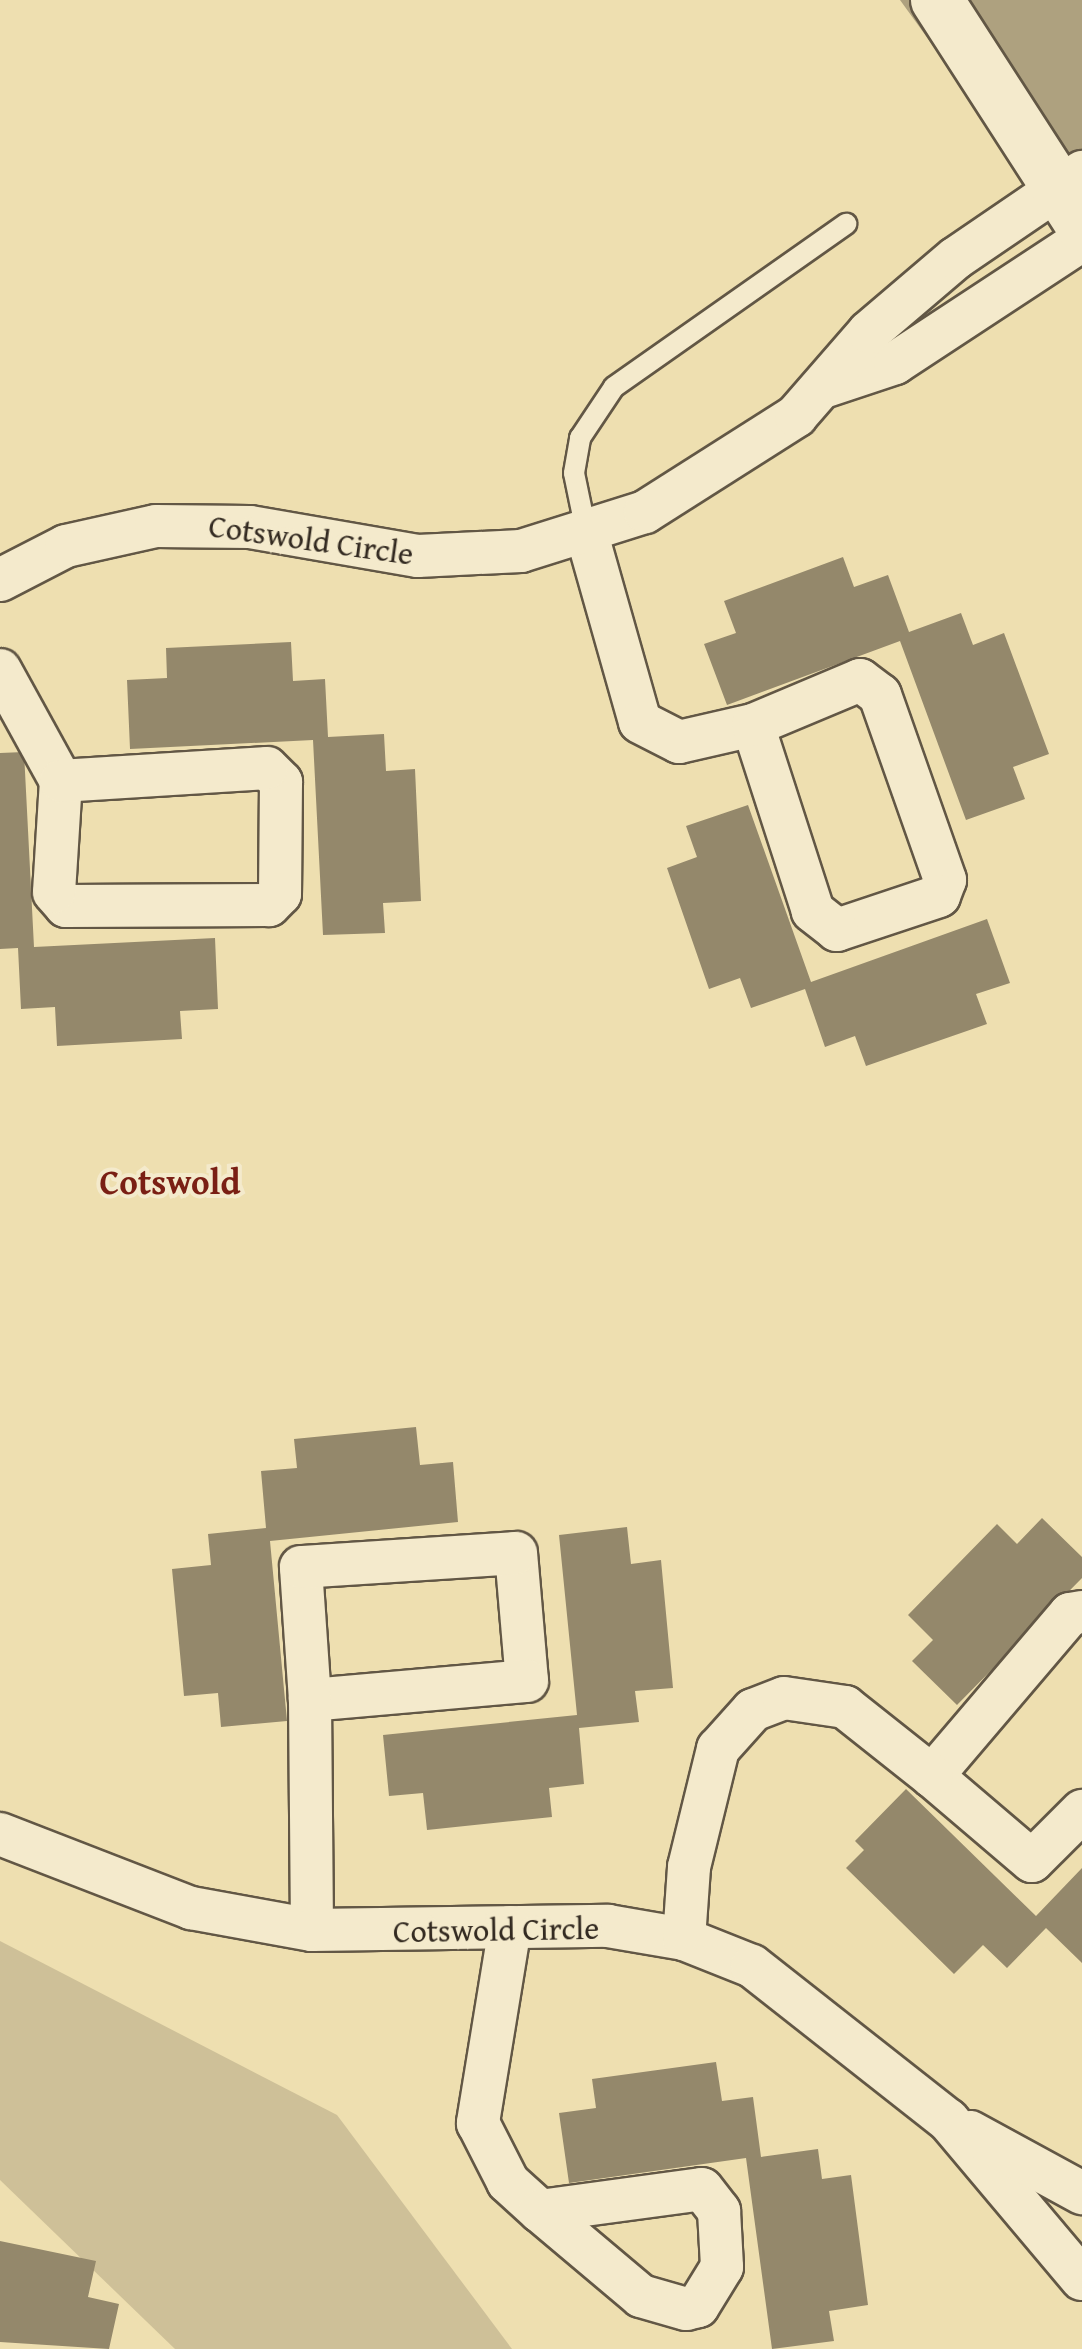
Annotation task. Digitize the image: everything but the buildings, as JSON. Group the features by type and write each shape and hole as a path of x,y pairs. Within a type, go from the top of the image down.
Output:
{"street":[{"path":"937,0 1075,194"},
{"name":"Cotswold Circle","path":"0,580 66,546 156,526 250,527 418,556 521,551 586,530 682,494 826,386 869,332 1075,194"},
{"name":"Cotswold Circle","path":"826,386 895,363 1082,240"},
{"path":"586,530 640,722 679,742 752,725 860,680 872,686 943,868 938,896 856,926 822,922 752,725"},
{"path":"0,670 61,781 54,892 66,906 269,905 280,894 281,782 267,768 61,781"},
{"path":"310,1700 527,1681 516,1553 301,1568 310,1700 312,1930"},
{"path":"932,1776 1070,1614 1082,1612"},
{"path":"684,1939 689,1867 718,1749 753,1710 784,1698 845,1707 1032,1861 1082,1811"},
{"name":"Cotswold Circle","path":"0,1834 191,1908 312,1930 608,1926 684,1939 752,1966 948,2120 1082,2194"},
{"path":"510,1927 478,2123 508,2182 540,2210"},
{"name":"Cotswold Circle","path":"948,2120 1082,2280"}],"lane":[{"path":"586,530 574,473 580,438 614,387 846,224"}],"shaded area":[{"path":"900,0 1082,0 1082,262 1076,244"},
{"path":"0,1941 337,2115 512,2349 175,2349 0,2180"}],"district":[{"name":"Cotswold","path":"170,1182"}]}
